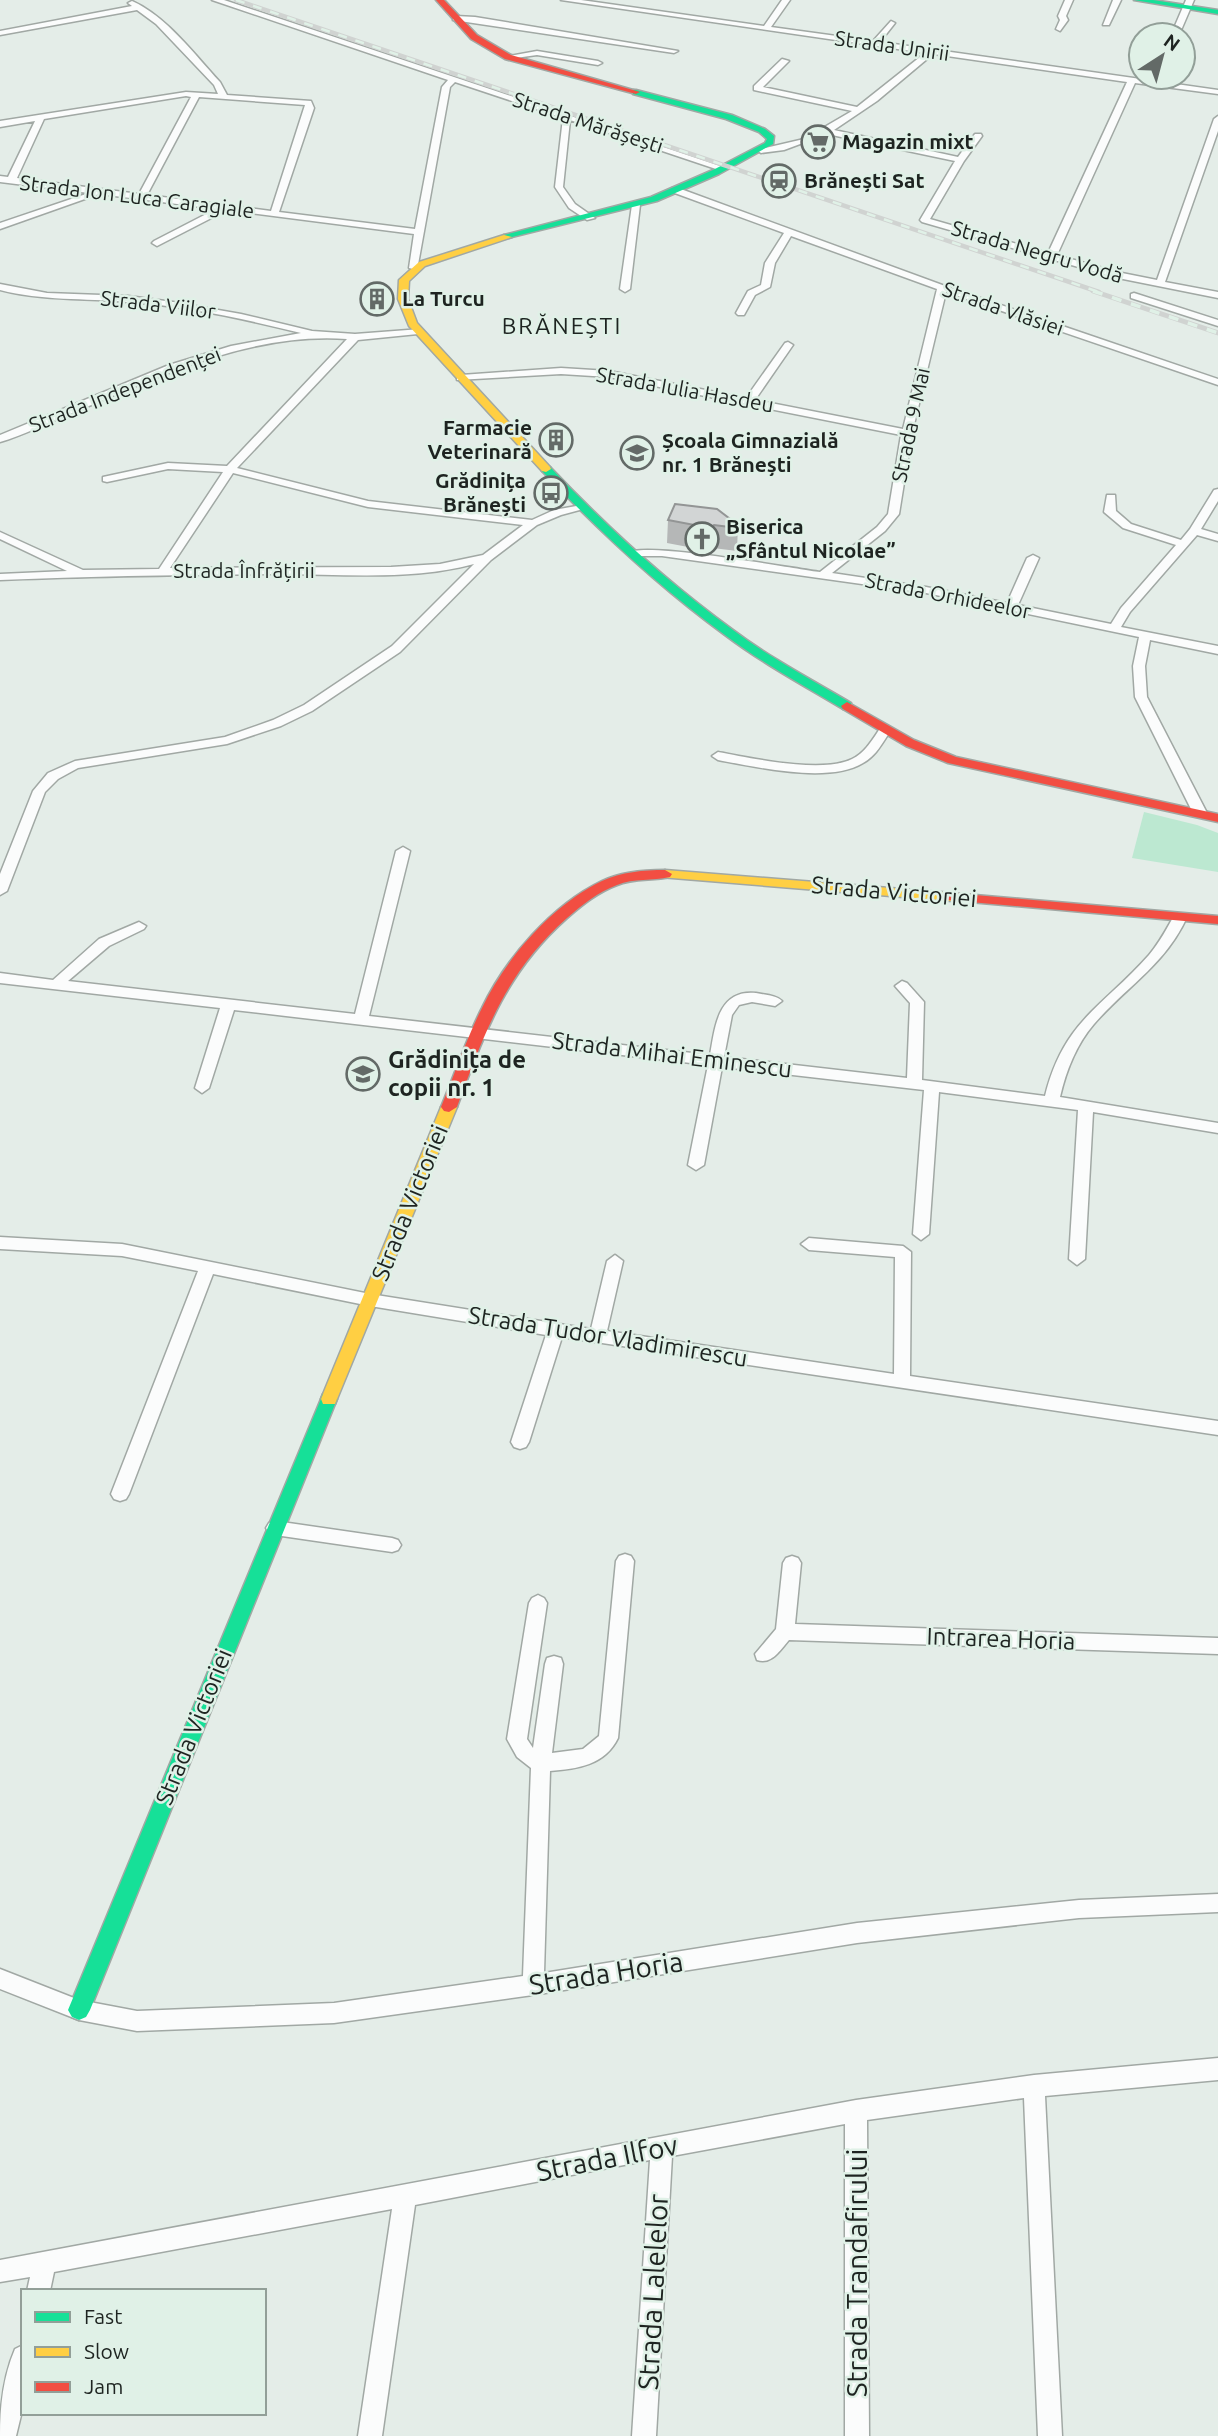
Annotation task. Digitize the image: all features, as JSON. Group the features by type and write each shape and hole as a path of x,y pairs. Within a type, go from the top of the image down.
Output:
{"main road":[{"path":"440,0 482,44 508,57 742,121 770,135 770,142 761,150 676,190 590,218 447,253 414,268 405,277 402,296 408,316 418,331 582,508 731,634 885,730 932,753 961,762 1218,818"},
{"path":"1138,0 1188,4 1218,12"},
{"name":"Strada Victoriei","path":"79,2010 480,1032 500,988 555,925 605,885 651,874 691,874 1218,920"}],"street":[{"path":"126,0 159,22 217,84 223,96"},
{"name":"Strada Mărășești","path":"216,0 722,168"},
{"name":"Strada Unirii","path":"565,0 612,3 642,10 1127,79"},
{"path":"642,10 650,0"},
{"path":"766,28 786,0"},
{"path":"1060,29 1069,0"},
{"path":"1106,23 1117,0"},
{"path":"1181,21 1188,4"},
{"path":"0,33 140,7"},
{"path":"456,18 674,51"},
{"path":"875,43 891,23"},
{"path":"761,150 778,150 826,131 858,110 932,51"},
{"path":"508,57 537,52 598,63"},
{"path":"785,61 757,88 858,110"},
{"path":"414,268 418,232 446,87 453,79"},
{"name":"Strada Unirii","path":"1197,89 1218,92"},
{"path":"1051,257 1127,91"},
{"path":"142,197 197,94"},
{"name":"Strada Ion Luca Caragiale","path":"0,124 197,94 303,102 310,105 274,214"},
{"path":"569,117 565,120 559,187 572,206 590,218"},
{"path":"11,180 40,119"},
{"path":"1160,284 1218,119"},
{"path":"826,131 960,160"},
{"path":"770,135 792,144"},
{"name":"Strada Negru Vodă","path":"978,136 960,160 925,220 1051,257 1160,284 1218,295"},
{"name":"Strada Ion Luca Caragiale","path":"0,179 418,232"},
{"name":"Strada Vlăsiei","path":"676,190 942,288 1218,382"},
{"path":"0,226 101,192"},
{"path":"625,289 636,205"},
{"path":"157,243 225,208"},
{"path":"741,313 751,293 765,287 770,263 789,232"},
{"name":"Strada Viilor","path":"0,287 20,293 184,306 254,319 313,334"},
{"name":"Strada 9 Mai","path":"824,573 889,521 892,514 907,433 942,288"},
{"path":"0,295 20,293"},
{"path":"1134,296 1218,323"},
{"name":"Strada Independenței","path":"0,439 193,360 231,349 313,334 355,337 418,331"},
{"path":"162,572 230,469 355,337"},
{"path":"750,401 788,345"},
{"name":"Strada Iulia Hasdeu","path":"461,378 591,372 907,433"},
{"path":"0,428 21,431"},
{"path":"107,479 168,466 230,469 368,503 533,523"},
{"path":"1114,629 1125,610 1195,531 1218,492"},
{"path":"1111,497 1110,512 1119,522 1183,544"},
{"path":"0,891 40,791 53,776 75,765 227,740 277,723 308,708 373,667 417,630 487,558 533,523 558,512 582,508"},
{"path":"1195,531 1218,538"},
{"path":"0,535 79,572"},
{"name":"Strada Orhideelor","path":"633,553 662,553 824,573 926,590 1218,650"},
{"name":"Strada Înfrățirii","path":"0,577 79,572 373,570 456,566 487,558"},
{"path":"1011,607 1032,558"},
{"path":"1145,636 1139,666 1141,696 1200,813"},
{"path":"718,757 762,764 835,769 858,762 867,755 885,730"},
{"path":"361,1020 403,852"},
{"path":"1051,1102 1064,1056 1077,1036 1097,1012 1154,959 1172,935 1180,917"},
{"path":"57,984 105,940 139,926"},
{"name":"Strada Mihai Eminescu","path":"0,978 914,1084 1086,1106 1218,1128"},
{"path":"902,986 917,1002 914,1084"},
{"path":"696,1165 724,1015 730,1003 741,997 775,1001"},
{"path":"202,1088 228,1006"},
{"path":"921,1234 932,1087"},
{"path":"1077,1259 1086,1106"},
{"name":"Strada Tudor Vladimirescu","path":"0,1242 122,1250 370,1300 556,1331 1218,1428"},
{"path":"809,1244 903,1252 902,1381"},
{"path":"598,1336 615,1261"},
{"path":"120,1494 208,1267"},
{"path":"520,1442 556,1331"},
{"path":"275,1528 392,1545"},
{"path":"538,1603 517,1739 521,1750 528,1757 541,1762 584,1758 602,1748 608,1738 625,1561"},
{"path":"764,1654 785,1632 792,1563"},
{"name":"Intrarea Horia","path":"785,1632 1218,1646"},
{"path":"533,1985 541,1762 554,1664"},
{"name":"Strada Horia","path":"0,1979 79,2010 137,2021 334,2013 533,1985 857,1933 973,1919 1152,1904 1218,1903"},
{"name":"Strada Ilfov","path":"0,2271 856,2111 1034,2086 1218,2069"},
{"path":"1034,2086 1050,2436"},
{"name":"Strada Trandafirului","path":"856,2111 857,2436"},
{"name":"Strada Lalelelor","path":"644,2436 662,2147"},
{"path":"370,2436 405,2197"},
{"path":"39,2289 45,2264"},
{"path":"4,2436 21,2365"}],"green space":[{"path":"1144,812 1218,833 1218,872 1132,858"}],"building":[{"path":"675,504 717,509 738,525 738,528 714,525 710,528 668,520"}],"railway":[{"path":"236,0 1099,292"},
{"path":"1093,291 1218,333"}],"traffic: fast":[{"path":"1138,0 1218,12"},
{"path":"507,237 654,199 716,172 769,144 771,138 748,124 708,110 636,92"},
{"path":"546,469 611,534 729,633 847,706"},
{"path":"79,2010 329,1399"}],"traffic: slow":[{"path":"507,237 422,264 404,280 403,299 412,324 546,469"},
{"path":"665,874 952,897"},
{"path":"329,1399 449,1107"}],"traffic: jam":[{"path":"440,0 474,37 508,57 636,92"},
{"path":"847,706 910,743 952,760 1218,818"},
{"path":"449,1107 489,1007 524,954 556,920 590,893 621,879 665,874"},
{"path":"952,897 1218,920"}],"place":[{"name":"Magazin mixt","path":"818,142"},
{"name":"Brănești Sat","path":"779,181"},
{"name":"La Turcu","path":"377,299"},
{"name":"Farmacie Veterinară","path":"556,440"},
{"name":"Școala Gimnazială nr. 1 Brănești","path":"637,453"},
{"name":"Grădinița Brănești","path":"551,493"},
{"name":"Biserica „Sfântul Nicolae”","path":"702,539"},
{"name":"Grădinița de copii nr. 1","path":"363,1074"}],"district":[{"name":"BRĂNEȘTI","path":"562,326"}]}
